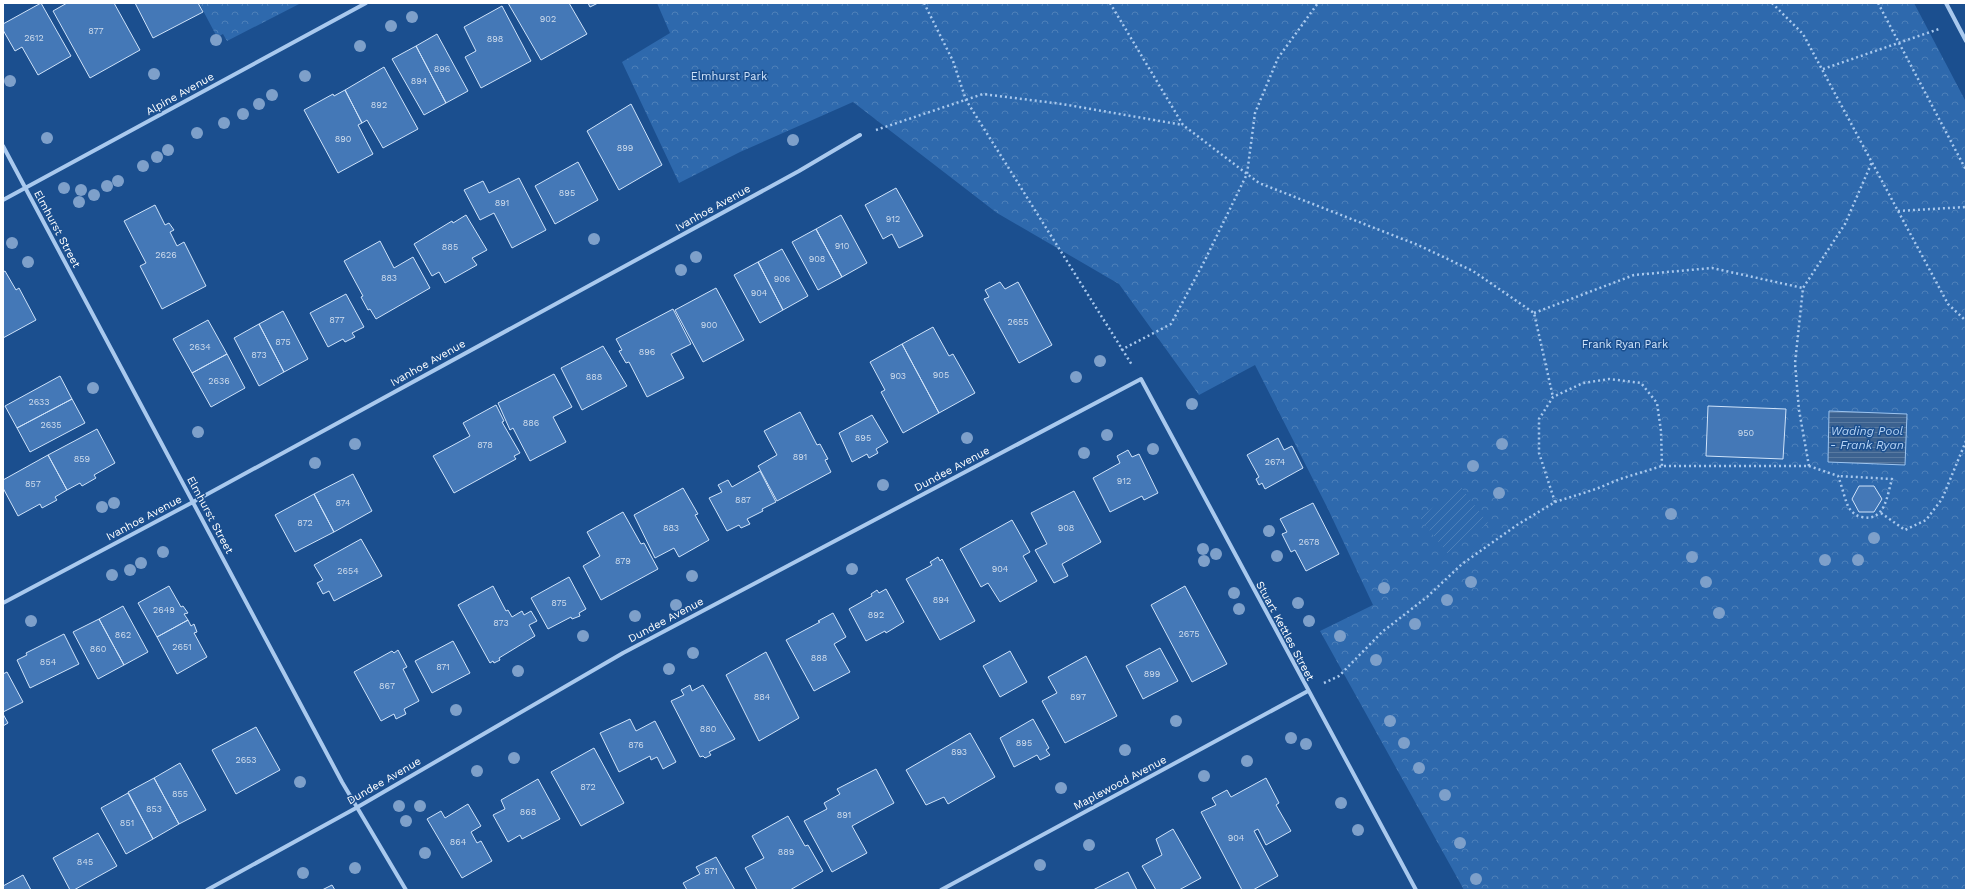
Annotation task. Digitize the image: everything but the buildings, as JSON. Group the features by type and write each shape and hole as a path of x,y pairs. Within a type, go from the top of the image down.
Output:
{"street":[{"name":"Alpine Avenue","path":"3,200 366,3"},
{"path":"1946,3 1966,41"},
{"name":"Ivanhoe Avenue","path":"3,603 193,502 799,171 860,135"},
{"name":"Elmhurst Street","path":"3,146 356,808 406,890"},
{"name":"Stuart Kettles Street","path":"1141,379 1416,890"},
{"name":"Dundee Avenue","path":"207,890 356,808 623,653 1141,379"},
{"name":"Maplewood Avenue","path":"941,890 1308,691"}],"path":[{"path":"924,3 953,61 966,100 1121,350 1141,379"},
{"path":"1110,3 1183,125 1259,183 1418,245 1473,271 1534,313 1553,397"},
{"path":"1121,350 1170,324 1205,260 1247,174 1255,113 1278,58 1318,3"},
{"path":"1772,3 1803,34 1948,304 1966,320"},
{"path":"1878,3 1966,170"},
{"path":"1822,69 1957,23"},
{"path":"860,135 983,94 1062,104 1183,125"},
{"path":"1808,466 1799,410 1795,363 1803,288 1846,224 1872,162"},
{"path":"1898,211 1966,207"},
{"path":"1534,313 1634,275 1712,268 1803,288"},
{"path":"1555,502 1539,453 1539,419 1553,397 1583,384 1609,379 1641,383 1656,403 1661,431 1662,466"},
{"path":"1881,513 1905,530 1926,520 1942,499 1966,441"},
{"path":"1308,691 1339,676 1382,632 1427,597 1462,564 1517,525 1555,502 1662,466 1808,466 1838,476 1892,479 1881,513 1875,517 1864,518 1856,515 1848,506 1838,476"}],"green space":[{"path":"199,3 301,3 227,41 223,34 217,37"},
{"name":"Frank Ryan Park","path":"657,3 1914,3 1966,102 1966,890 1464,890 1320,631 1373,605 1328,509 1255,365 1199,395 1119,284 997,213 853,102 740,152 679,183 622,62 670,33"},
{"path":"1460,486 1488,523 1448,554 1420,518"}],"water":[{"name":"Wading Pool - Frank Ryan","path":"1829,411 1907,414 1905,465 1828,462"}],"park label":[{"name":"Elmhurst Park","path":"729,76"}]}
